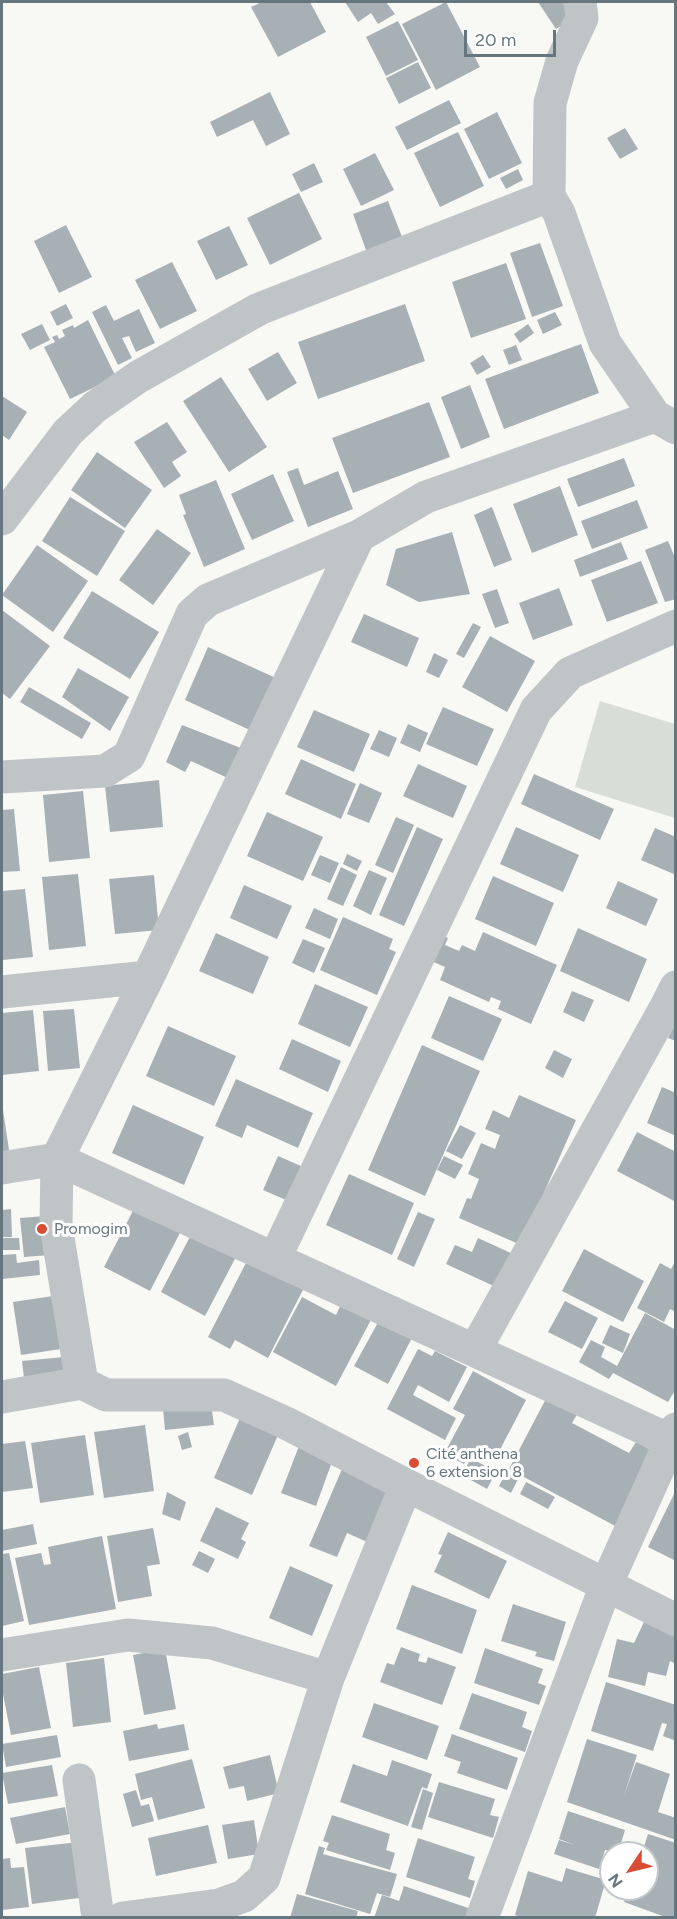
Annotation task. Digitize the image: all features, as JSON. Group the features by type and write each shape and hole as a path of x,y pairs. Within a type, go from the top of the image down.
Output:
{"street":[{"path":"2,777 105,771 129,756 192,614 207,600 359,536 426,498 665,422 605,343 559,213 549,196 550,103 562,61 582,18 579,2"},
{"path":"2,519 68,432 96,407 138,377 258,309 549,196"},
{"path":"82,1383 56,1226 57,1159 148,977 359,536"},
{"path":"275,1258 536,710 570,673 675,626"},
{"path":"2,992 148,977"},
{"path":"475,1350 675,987"},
{"path":"2,1168 57,1159 475,1350 674,1437 606,1585 482,1917"},
{"path":"2,1398 82,1383 106,1395 224,1395 286,1423 675,1620"},
{"path":"123,1917 219,1905 244,1896 264,1878 328,1678 406,1485"},
{"path":"2,1655 128,1635 212,1643 328,1678"},
{"path":"79,1780 98,1917"}],"shaded area":[{"path":"600,701 675,724 675,818 575,787"}],"building":[{"path":"262,2 310,2 326,32 278,57 251,7"},
{"path":"345,2 386,2 395,14 378,24 371,13 358,22"},
{"path":"446,2 480,67 436,90 402,24"},
{"path":"538,2 571,2 564,6 572,19 556,29"},
{"path":"398,21 418,60 386,76 366,37"},
{"path":"418,62 431,88 399,104 386,78"},
{"path":"270,92 290,134 266,146 253,120 217,137 210,122"},
{"path":"449,100 461,123 407,150 395,127"},
{"path":"497,112 522,163 489,179 464,129"},
{"path":"625,128 638,149 620,159 607,138"},
{"path":"458,132 484,186 440,207 414,153"},
{"path":"375,153 394,190 361,206 343,169"},
{"path":"314,163 323,182 301,192 292,174"},
{"path":"518,169 523,180 506,189 500,178"},
{"path":"299,193 322,239 270,265 247,218"},
{"path":"388,201 406,247 370,261 353,214"},
{"path":"66,225 92,277 59,293 34,241"},
{"path":"229,226 248,265 216,280 197,241"},
{"path":"540,243 563,306 532,317 510,253"},
{"path":"172,262 197,311 160,329 135,280"},
{"path":"506,263 526,319 471,338 452,282"},
{"path":"66,304 73,318 57,326 50,312"},
{"path":"405,304 425,361 318,399 298,342"},
{"path":"106,305 114,321 139,309 155,343 136,352 129,336 122,338 132,358 118,365 92,312"},
{"path":"555,312 562,325 543,334 537,320"},
{"path":"88,320 116,377 70,399 44,347 55,342 52,337 57,335 59,339 65,336 62,330 73,325 74,328"},
{"path":"42,324 50,340 30,350 21,334"},
{"path":"528,324 534,333 520,343 514,334"},
{"path":"581,344 599,393 504,429 485,379"},
{"path":"516,345 522,360 509,365 503,350"},
{"path":"278,352 297,383 267,401 248,369"},
{"path":"483,355 491,367 477,375 470,363"},
{"path":"221,377 267,447 229,472 183,401"},
{"path":"470,385 490,437 461,449 441,397"},
{"path":"2,396 27,412 9,440 2,435"},
{"path":"429,402 450,457 353,493 332,438"},
{"path":"167,422 187,452 172,462 181,476 164,488 134,442"},
{"path":"97,452 152,490 125,528 71,490"},
{"path":"624,458 635,486 578,507 567,479"},
{"path":"298,468 304,485 338,471 353,509 308,527 287,472"},
{"path":"273,474 294,521 252,540 231,494"},
{"path":"216,480 245,549 204,567 183,515 186,514 179,495"},
{"path":"560,486 578,535 532,553 513,504"},
{"path":"70,497 125,531 97,576 42,541"},
{"path":"637,500 648,528 592,549 581,521"},
{"path":"492,507 512,560 494,567 474,515"},
{"path":"157,529 191,553 153,605 119,580"},
{"path":"452,532 470,594 419,602 386,585 396,549"},
{"path":"668,541 676,560 676,599 665,602 645,550"},
{"path":"621,542 628,559 580,577 574,560"},
{"path":"37,545 88,581 53,632 2,595"},
{"path":"641,561 658,603 607,622 591,580"},
{"path":"559,588 573,625 533,640 519,603"},
{"path":"497,589 509,623 495,628 482,594"},
{"path":"92,591 159,632 130,679 63,638"},
{"path":"2,610 50,646 10,699 2,693"},
{"path":"364,614 419,638 407,667 351,642"},
{"path":"473,623 481,627 464,658 456,654"},
{"path":"490,636 535,661 507,712 462,687"},
{"path":"208,647 278,679 254,732 185,700"},
{"path":"434,653 448,660 439,678 426,672"},
{"path":"78,668 129,697 110,731 62,697"},
{"path":"29,687 91,723 82,739 20,702"},
{"path":"443,707 494,729 477,766 426,744"},
{"path":"314,710 370,734 354,772 297,747"},
{"path":"408,724 428,733 420,752 400,743"},
{"path":"182,725 246,750 232,780 191,761 185,772 166,762"},
{"path":"379,730 397,738 389,757 370,749"},
{"path":"301,759 356,784 341,819 285,794"},
{"path":"418,764 467,786 453,818 403,796"},
{"path":"534,774 614,809 600,840 521,804"},
{"path":"159,780 163,827 110,832 105,786"},
{"path":"360,783 382,793 369,823 347,814"},
{"path":"83,791 90,858 49,862 43,795"},
{"path":"14,809 20,871 2,872 2,810"},
{"path":"267,812 323,837 303,881 247,856"},
{"path":"396,817 414,825 393,873 375,865"},
{"path":"417,827 443,839 404,926 379,915"},
{"path":"516,827 579,855 563,892 500,864"},
{"path":"655,828 676,837 676,875 641,860"},
{"path":"347,854 362,861 357,871 343,864"},
{"path":"320,855 339,863 330,883 311,875"},
{"path":"341,867 357,875 343,906 327,899"},
{"path":"369,870 387,878 371,915 353,906"},
{"path":"78,874 86,946 49,950 42,877"},
{"path":"154,875 159,930 115,934 109,879"},
{"path":"493,876 554,903 536,946 475,919"},
{"path":"618,881 658,899 646,926 606,908"},
{"path":"244,885 292,906 277,939 230,918"},
{"path":"25,889 33,957 2,960 2,891"},
{"path":"314,908 338,919 330,939 305,928"},
{"path":"343,917 393,939 389,949 396,952 377,995 320,970"},
{"path":"578,928 647,959 629,1002 560,971"},
{"path":"483,932 557,965 531,1024 498,1009 501,1001 491,997 489,1002 440,980 445,967 429,960 440,934 448,938 445,945 459,951 462,945 475,951"},
{"path":"216,933 269,957 253,994 199,971"},
{"path":"303,939 325,948 314,973 292,963"},
{"path":"315,984 368,1007 350,1047 298,1024"},
{"path":"572,991 594,1000 584,1022 563,1012"},
{"path":"449,996 502,1019 483,1061 431,1038"},
{"path":"74,1009 80,1068 48,1071 43,1011"},
{"path":"33,1010 39,1071 2,1075 2,1013"},
{"path":"676,1022 676,1041 668,1038"},
{"path":"168,1026 236,1056 214,1106 146,1076"},
{"path":"292,1039 341,1061 328,1092 279,1069"},
{"path":"422,1045 480,1071 425,1196 368,1170"},
{"path":"554,1050 572,1059 563,1078 545,1068"},
{"path":"236,1079 313,1113 298,1148 247,1125 242,1138 215,1126"},
{"path":"662,1087 676,1093 676,1136 647,1123"},
{"path":"519,1095 576,1120 521,1245 459,1218 467,1198 471,1199 479,1179 468,1174 481,1143 495,1149 500,1135 485,1129 493,1110 509,1118"},
{"path":"133,1105 204,1137 184,1185 112,1153"},
{"path":"2,1111 9,1150 2,1152"},
{"path":"460,1125 476,1133 462,1159 446,1151"},
{"path":"637,1132 676,1152 676,1202 617,1171"},
{"path":"278,1156 301,1166 286,1200 263,1190"},
{"path":"444,1156 463,1165 455,1179 437,1170"},
{"path":"349,1174 414,1203 392,1255 326,1225"},
{"path":"137,1203 183,1227 150,1291 104,1267"},
{"path":"11,1209 12,1237 2,1237 2,1210"},
{"path":"418,1212 435,1219 414,1267 397,1259"},
{"path":"46,1216 50,1255 24,1257 20,1218"},
{"path":"193,1231 237,1255 205,1316 161,1292"},
{"path":"2,1238 19,1238 20,1250 2,1250"},
{"path":"478,1238 513,1254 498,1288 446,1264 455,1245 472,1252"},
{"path":"584,1249 644,1281 623,1322 562,1291"},
{"path":"16,1254 17,1263 39,1260 40,1275 2,1279 2,1255"},
{"path":"250,1255 306,1284 268,1358 235,1340 230,1349 208,1337"},
{"path":"676,1260 676,1312 670,1309 664,1322 637,1308 660,1263 671,1269"},
{"path":"53,1296 61,1349 21,1355 13,1302"},
{"path":"302,1297 336,1315 343,1300 373,1316 336,1386 273,1352"},
{"path":"565,1301 598,1318 582,1349 548,1332"},
{"path":"645,1313 676,1330 676,1389 668,1402 613,1373 609,1379 579,1362 591,1340 605,1347 601,1357 617,1366"},
{"path":"381,1317 414,1334 388,1384 354,1366"},
{"path":"610,1325 630,1334 623,1353 602,1343"},
{"path":"418,1349 432,1356 435,1351 467,1367 449,1402 418,1385 413,1395 456,1418 445,1440 387,1409"},
{"path":"64,1357 66,1374 24,1378 22,1361"},
{"path":"473,1371 526,1400 494,1461 472,1449 464,1464 444,1454 465,1415 453,1409"},
{"path":"548,1395 579,1411 572,1423 629,1453 636,1442 661,1455 619,1528 509,1469"},
{"path":"211,1404 214,1425 165,1430 163,1409"},
{"path":"240,1418 278,1435 252,1495 214,1478"},
{"path":"145,1425 154,1491 104,1498 94,1432"},
{"path":"188,1432 192,1447 182,1450 178,1436"},
{"path":"85,1435 94,1495 40,1503 31,1443"},
{"path":"25,1441 33,1488 2,1492 2,1444"},
{"path":"299,1446 333,1459 316,1506 281,1493"},
{"path":"471,1458 496,1472 487,1489 462,1475"},
{"path":"342,1469 396,1493 374,1545 347,1533 337,1557 309,1546"},
{"path":"507,1471 519,1477 511,1493 499,1486"},
{"path":"526,1482 555,1497 548,1509 520,1494"},
{"path":"676,1490 676,1561 648,1547"},
{"path":"167,1492 186,1502 180,1521 162,1514"},
{"path":"216,1507 249,1523 241,1539 246,1542 238,1559 200,1541"},
{"path":"33,1524 37,1544 2,1551 2,1530"},
{"path":"153,1528 160,1564 147,1566 152,1596 118,1602 107,1536"},
{"path":"448,1532 507,1561 489,1599 434,1572 442,1555 438,1554"},
{"path":"102,1536 116,1609 29,1625 15,1558 41,1553 44,1565 51,1564 48,1547"},
{"path":"199,1551 215,1559 208,1573 192,1565"},
{"path":"9,1553 24,1621 2,1626 2,1554"},
{"path":"290,1566 333,1585 312,1636 269,1618"},
{"path":"412,1585 477,1610 462,1654 396,1629"},
{"path":"513,1604 566,1622 554,1661 535,1656 537,1652 501,1641"},
{"path":"644,1622 676,1637 676,1664 670,1661 666,1676 648,1672 645,1686 608,1677 617,1639 634,1643"},
{"path":"401,1647 420,1654 418,1661 426,1663 428,1657 456,1667 442,1705 380,1682 387,1663 394,1665"},
{"path":"485,1648 543,1669 538,1683 546,1686 539,1705 474,1683"},
{"path":"165,1649 176,1709 144,1715 133,1655"},
{"path":"104,1658 111,1722 73,1727 66,1663"},
{"path":"39,1667 51,1728 11,1735 2,1689 2,1674"},
{"path":"606,1682 676,1705 676,1741 663,1736 667,1724 662,1723 653,1751 591,1731"},
{"path":"472,1693 527,1712 522,1727 532,1731 525,1752 459,1729"},
{"path":"374,1703 439,1726 427,1760 362,1737"},
{"path":"157,1724 158,1729 184,1724 189,1750 129,1761 123,1731"},
{"path":"452,1734 518,1758 507,1790 457,1773 461,1762 444,1756"},
{"path":"57,1735 61,1757 6,1767 2,1744"},
{"path":"587,1739 637,1755 624,1796 636,1762 670,1774 658,1812 676,1818 676,1840 567,1802"},
{"path":"270,1755 279,1793 247,1801 244,1786 229,1789 223,1767"},
{"path":"192,1759 205,1808 158,1820 152,1797 141,1800 135,1774"},
{"path":"392,1760 432,1774 427,1789 422,1787 408,1826 340,1802 353,1764 387,1776"},
{"path":"52,1765 58,1796 8,1804 2,1773"},
{"path":"439,1782 495,1799 490,1815 499,1817 493,1838 428,1817"},
{"path":"423,1789 433,1793 422,1830 411,1827"},
{"path":"136,1790 141,1806 149,1804 154,1821 132,1827 123,1794"},
{"path":"65,1807 70,1834 16,1844 10,1818"},
{"path":"568,1811 625,1830 622,1841 599,1841 599,1869 554,1854 559,1840 575,1845 559,1839"},
{"path":"332,1815 390,1834 386,1850 395,1853 390,1870 326,1850 329,1843 323,1841"},
{"path":"254,1820 259,1854 228,1859 222,1825"},
{"path":"208,1825 217,1863 156,1876 148,1838"},
{"path":"648,1834 676,1843 676,1918 668,1918 624,1902 659,1901 659,1841 646,1841"},
{"path":"418,1838 475,1857 468,1879 475,1881 470,1898 406,1877"},
{"path":"79,1842 87,1897 32,1904 25,1848"},
{"path":"319,1846 325,1848 323,1854 397,1874 390,1897 377,1893 370,1914 305,1894"},
{"path":"10,1858 11,1868 24,1867 29,1907 2,1910 2,1859"},
{"path":"566,1868 599,1878 600,1901 595,1918 523,1918 515,1915 528,1871 562,1882"},
{"path":"404,1886 471,1909 468,1918 374,1918 382,1895 399,1901"},
{"path":"297,1894 358,1911 356,1918 290,1918"}],"place":[{"name":"Promogim","path":"42,1229"},
{"name":"Cité anthena 6 extension 8","path":"414,1463"}]}
